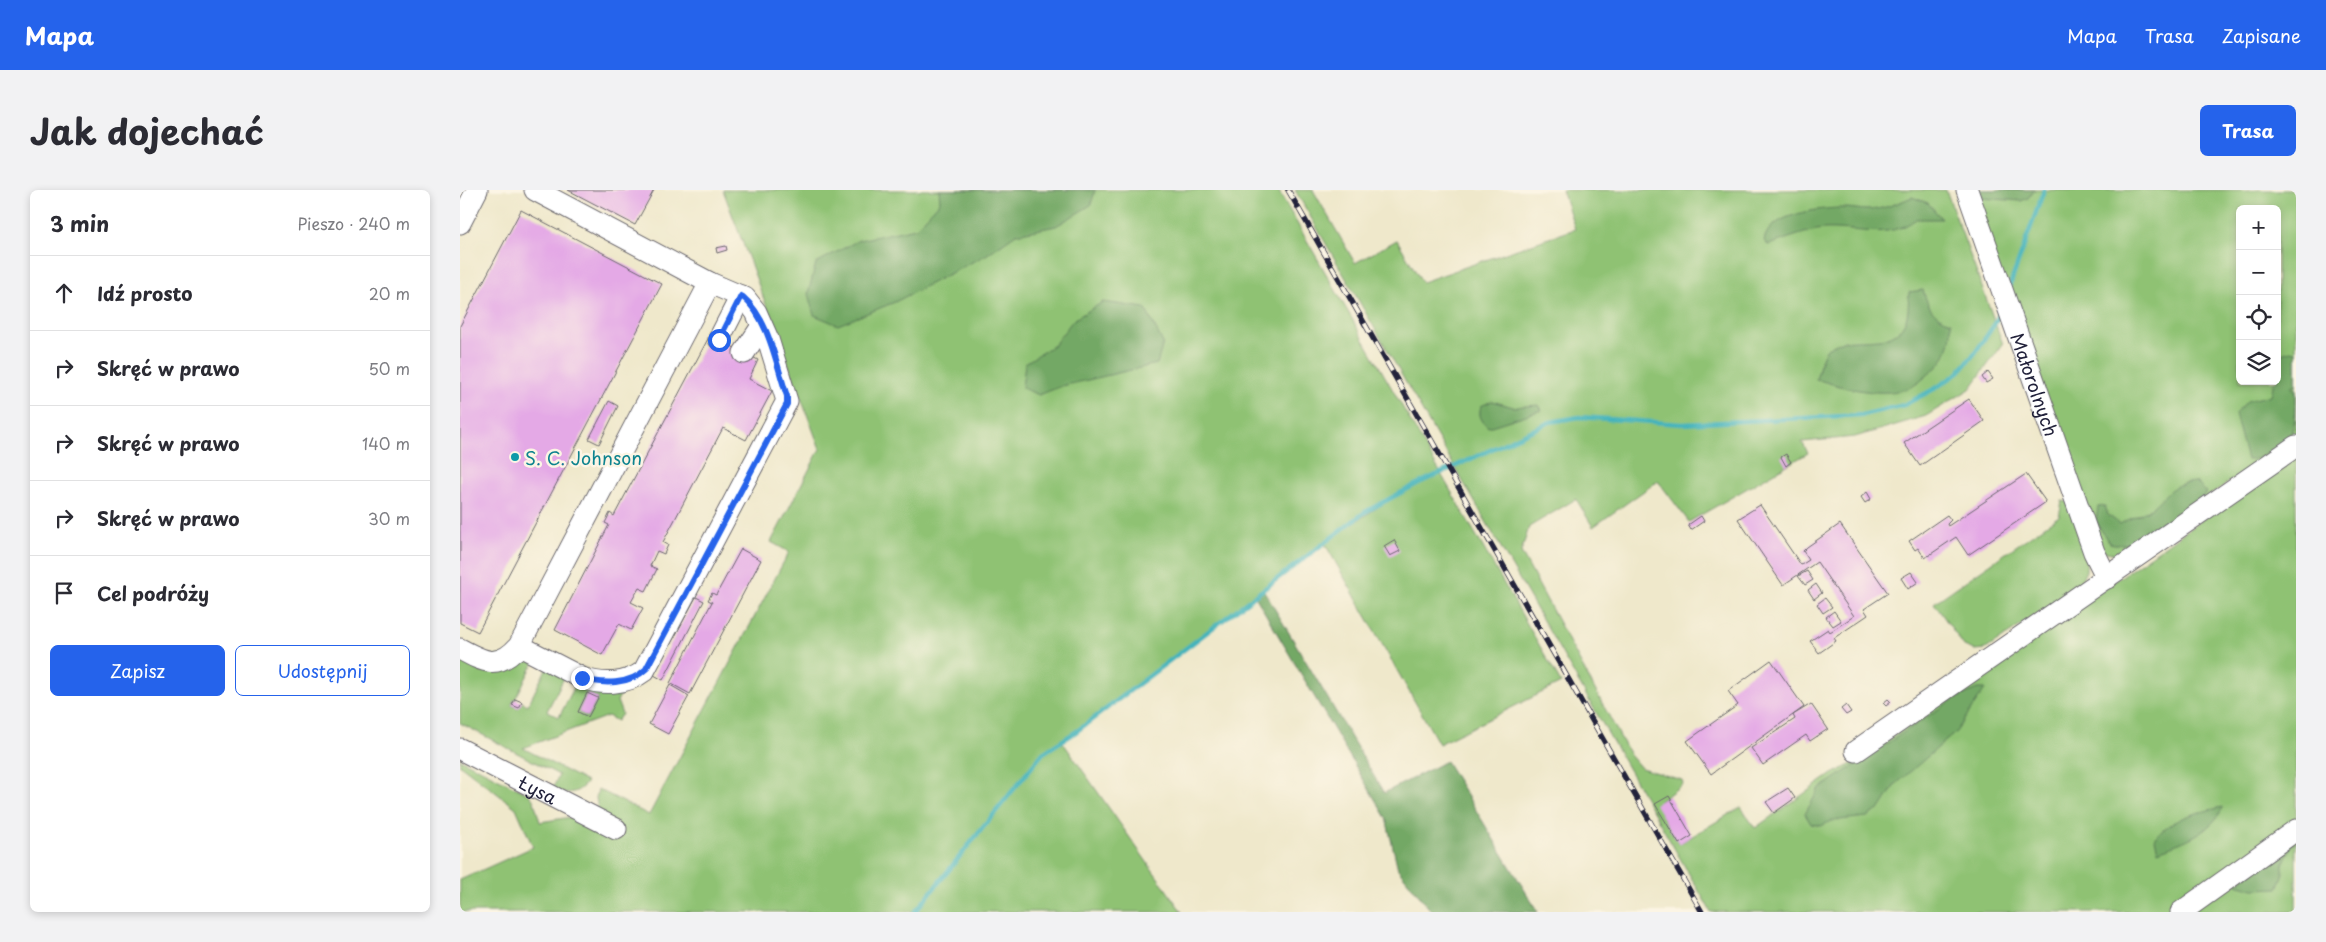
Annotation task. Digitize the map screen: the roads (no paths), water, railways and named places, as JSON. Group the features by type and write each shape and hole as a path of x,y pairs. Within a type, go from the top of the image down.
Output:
{"street":[{"path":"460,223 477,190"},
{"path":"520,646 582,678 592,681 624,682 645,670 787,404 787,396 762,326 755,310 741,296 710,282 535,190"},
{"name":"Małorolnych","path":"1967,190 2094,552 2107,578"},
{"path":"460,649 484,661 495,662 507,658 520,646 710,282"},
{"path":"719,340 741,296"},
{"path":"744,353 762,326"},
{"path":"1856,751 2296,446"},
{"name":"Łysa","path":"460,749 616,830"},
{"path":"2181,912 2296,830"}],"waterway":[{"path":"2009,288 2044,190"},
{"path":"915,912 1043,753 1077,731 1365,512 1417,484 1550,422 1579,417 1682,424 1862,415 1904,405 1936,388 1958,373 1975,353 1996,322 2001,309"}],"railway":[{"path":"1288,190 1702,912"}],"place":[{"name":"S. C. Johnson","path":"515,457"}]}
